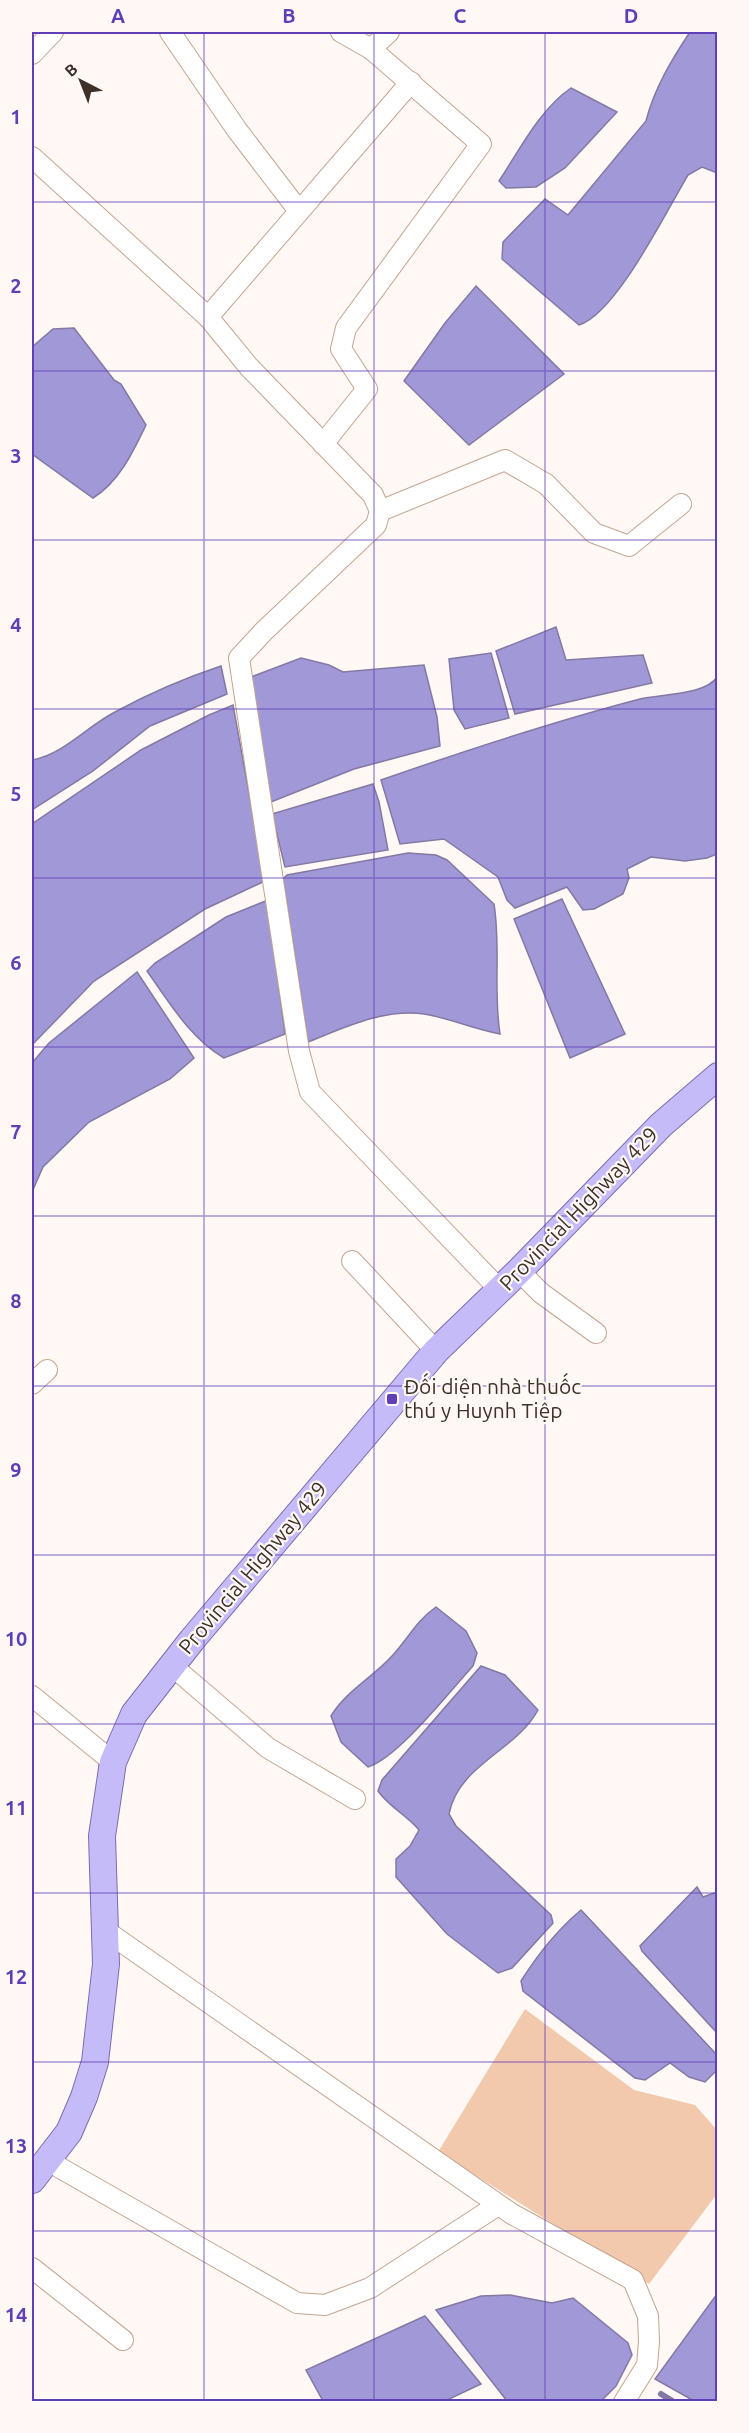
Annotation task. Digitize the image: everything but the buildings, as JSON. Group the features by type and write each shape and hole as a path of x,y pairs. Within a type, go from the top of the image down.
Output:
{"main road":[{"name":"Provincial Highway 429","path":"40,2171 69,2132 84,2097 95,2062 103,2004 106,1931 102,1836 113,1762 134,1714 171,1665 436,1351 519,1271 636,1150 717,1076"}],"street":[{"path":"32,54 53,32"},
{"path":"170,32 237,130 299,211"},
{"path":"323,444 367,389 341,349 346,328 481,144 371,49 341,32"},
{"path":"371,49 389,32"},
{"path":"208,317 411,82"},
{"path":"32,157 208,317 249,368 373,495 380,511 376,525 264,631 239,658 295,1028 310,1092 500,1290"},
{"path":"380,511 505,460 546,484 594,533 629,546 681,504"},
{"path":"352,1261 436,1351"},
{"path":"519,1271 541,1293 596,1333"},
{"path":"32,1384 47,1370"},
{"path":"171,1665 268,1748 355,1799"},
{"path":"32,1696 113,1762"},
{"path":"106,1931 498,2205 633,2280 648,2316 647,2365 624,2402"},
{"path":"40,2171 297,2303 325,2305 370,2288 498,2205"},
{"path":"32,2268 123,2340"}],"shaded area":[{"path":"690,32 717,32 717,173 702,167 688,175 640,259 624,282 609,302 593,317 579,325 502,259 503,242 545,199 568,215 646,121 664,75"},
{"path":"571,88 617,112 565,168 536,187 506,188 499,181 522,144 549,107"},
{"path":"476,286 564,374 469,445 404,381 445,323"},
{"path":"74,328 114,380 121,384 146,425 118,475 93,498 32,454 32,347 53,329"},
{"path":"556,627 566,660 643,655 652,683 515,714 496,651"},
{"path":"491,653 509,718 465,729 454,710 449,659"},
{"path":"301,658 329,665 343,672 424,665 437,717 440,746 354,769 271,802 251,677"},
{"path":"221,666 227,694 150,726 93,771 32,810 32,760 44,757 65,746 104,718 140,699"},
{"path":"717,677 717,854 685,861 651,857 627,869 629,878 623,894 594,909 583,910 567,887 515,908 507,900 498,877 444,839 400,844 381,780 574,717 640,699 693,691 711,683"},
{"path":"233,705 265,881 205,909 94,981 32,1045 32,824 141,750"},
{"path":"373,784 379,802 388,850 285,867 272,814"},
{"path":"408,853 436,855 447,860 494,904 500,1034 433,1016 409,1013 364,1020 308,1042 283,879 287,875"},
{"path":"562,899 625,1034 570,1058 514,919"},
{"path":"268,900 285,1034 224,1058 190,1030 147,971 155,963 226,917"},
{"path":"137,972 194,1058 170,1079 89,1122 43,1167 32,1192 32,1063 49,1043"},
{"path":"436,1607 466,1631 477,1653 473,1666 409,1738 380,1761 368,1767 341,1742 331,1716 344,1699 392,1656 418,1624"},
{"path":"481,1666 505,1675 538,1710 516,1737 475,1770 455,1797 449,1814 456,1826 551,1915 553,1923 512,1968 498,1973 447,1934 396,1877 396,1859 410,1846 419,1830 378,1791 382,1780"},
{"path":"697,1887 703,1897 717,1892 717,2033 642,1951 640,1946"},
{"path":"581,1910 717,2055 717,2070 705,2082 689,2077 670,2063 645,2080 635,2078 523,1991 521,1981 534,1961 548,1943"},
{"path":"525,2009 634,2090 695,2105 717,2130 717,2194 649,2284 438,2152"},
{"path":"717,2294 717,2401 694,2401 655,2379"},
{"path":"510,2295 552,2303 573,2298 628,2343 632,2355 616,2386 601,2401 507,2401 436,2310 481,2296"},
{"path":"425,2316 481,2384 445,2401 323,2401 306,2370"}],"waterway":[{"path":"661,2394 674,2402"}],"place":[{"name":"Đối diện nhà thuốc thú y Huynh Tiệp","path":"392,1399"}]}
